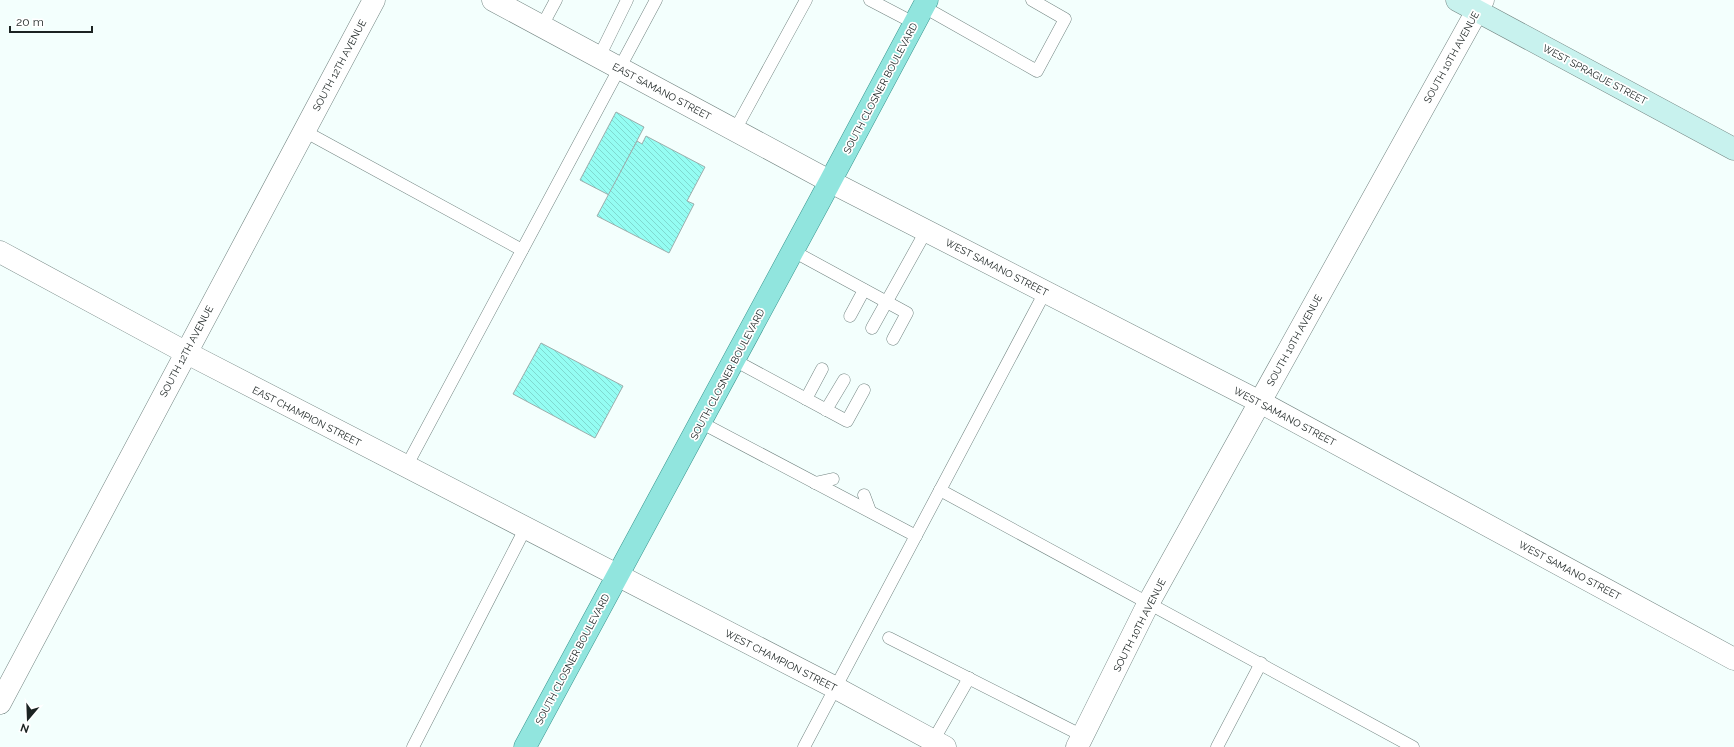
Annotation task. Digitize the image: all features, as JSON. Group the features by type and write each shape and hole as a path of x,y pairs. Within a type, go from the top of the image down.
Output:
{"main road":[{"name":"SOUTH CLOSNER BOULEVARD","path":"525,747 616,576 831,182 922,10"}],"street":[{"name":"SOUTH 12TH AVENUE","path":"0,702 185,352 374,0"},
{"name":"EAST SAMANO STREET","path":"494,0 831,182"},
{"name":"WEST SPRAGUE STREET","path":"1457,0 1480,5 1734,149"},
{"name":"SOUTH 10TH AVENUE","path":"1080,741 1149,602 1480,5"},
{"name":"WEST SAMANO STREET","path":"831,182 1260,402 1734,659"},
{"name":"EAST CHAMPION STREET","path":"0,252 185,352 616,576"},
{"name":"WEST CHAMPION STREET","path":"616,576 836,688 939,744"}],"lane":[{"path":"542,26 556,0"},
{"path":"599,57 626,0"},
{"path":"406,467 656,0"},
{"path":"735,130 806,0"},
{"path":"870,0 922,10 1037,70 1065,19 1032,0"},
{"path":"304,131 522,250"},
{"path":"872,328 926,231"},
{"path":"793,251 907,313 893,339"},
{"path":"850,316 864,290"},
{"path":"804,747 1045,292"},
{"path":"734,360 847,421 864,390"},
{"path":"806,399 822,369"},
{"path":"826,410 844,380"},
{"path":"700,422 916,536"},
{"path":"815,483 834,479"},
{"path":"940,490 1149,602 1413,747"},
{"path":"864,495 870,511"},
{"path":"414,747 525,529"},
{"path":"889,638 969,678 1080,741"},
{"path":"1217,747 1261,663"},
{"path":"939,744 969,678"}],"building":[{"path":"616,112 644,127 609,195 580,180"},
{"path":"646,136 705,167 687,201 694,204 669,253 597,216 637,141 642,144"},
{"path":"541,343 623,386 595,438 513,394"}]}
